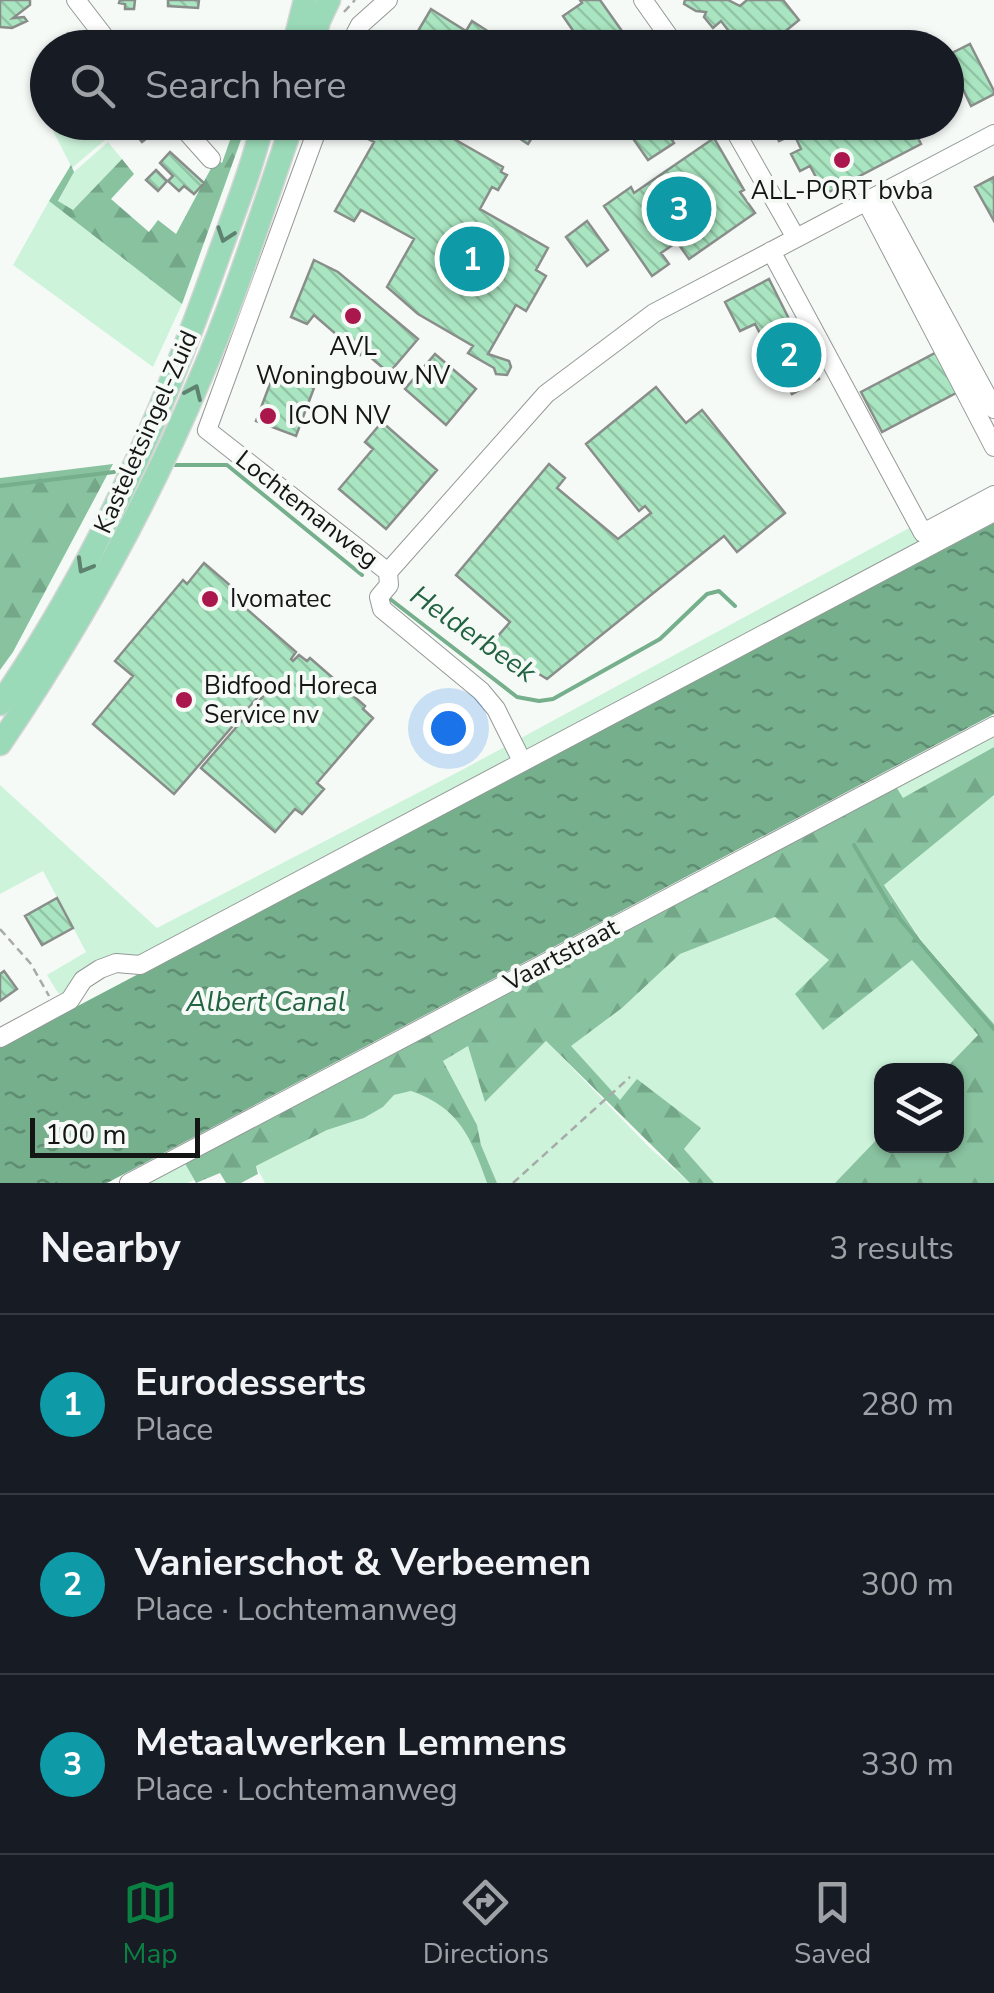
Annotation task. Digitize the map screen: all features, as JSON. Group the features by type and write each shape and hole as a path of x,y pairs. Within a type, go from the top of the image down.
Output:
{"main road":[{"path":"298,30 305,0"},
{"name":"Kasteletsingel-Zuid","path":"0,704 95,547 152,429 188,340 258,140"},
{"name":"Kasteletsingel-Zuid","path":"1,743 47,675 113,560 153,480 202,375 287,140"}],"street":[{"path":"76,0 99,30"},
{"path":"359,30 388,0"},
{"path":"643,0 664,30"},
{"name":"Lochtemanweg","path":"313,140 207,430 388,572 546,394 654,313 994,134"},
{"path":"195,140 212,159"},
{"path":"740,140 796,238"},
{"path":"872,198 994,409"},
{"path":"872,198 994,448"},
{"path":"771,251 923,534 994,496"},
{"path":"0,1038 70,1000 84,980 100,970 116,963 140,964 994,512"},
{"path":"388,572 389,585 379,597 382,609 481,691 496,709 522,761"},
{"name":"Vaartstraat","path":"129,1183 994,726"}],"path":[{"path":"0,929 31,964 56,1008"},
{"path":"513,1183 630,1077"}],"shaded area":[{"path":"58,140 105,140 72,168"},
{"path":"108,142 122,159 72,211 58,202 74,172"},
{"path":"49,201 182,304 153,367 13,265"},
{"path":"911,527 918,542 70,995 58,993 47,975 86,952 43,871 0,894 0,785 157,928 460,771"},
{"path":"994,735 994,747 902,799 895,785"},
{"path":"994,795 994,1024 923,943 884,884"},
{"path":"775,917 829,960 912,959 978,1035 951,1063 874,1063 874,1142 835,1183 714,1183 684,1149 701,1128 637,1080 620,1101 570,1046 622,1008 680,954"},
{"path":"546,1041 650,1148 690,1183 497,1183 477,1125 443,1061 468,1046 486,1101"},
{"path":"411,1091 453,1115 469,1138 487,1183 265,1183 256,1166 327,1130 364,1118 394,1095"},
{"path":"183,1160 194,1180 139,1183"}],"green space":[{"path":"230,140 241,140 182,304 49,201 71,165 74,172 58,201 73,210 122,159 134,174 111,199 149,232 158,220 176,234 216,159 222,163"},
{"path":"113,464 13,652 0,670 0,478"},
{"path":"994,747 994,795 884,885 923,944 994,1024 994,1183 835,1183 874,1142 874,1153 964,1153 964,1063 951,1063 978,1035 912,960 823,1030 795,994 829,960 775,917 680,954 622,1008 571,1046 620,1100 637,1079 701,1128 684,1149 714,1183 690,1183 546,1041 485,1102 468,1046 443,1061 477,1125 497,1183 487,1183 469,1139 452,1116 411,1091 394,1095 364,1118 327,1130 256,1166 258,1174 241,1183 226,1183 220,1173 196,1183 183,1160 895,785 903,798"}],"water":[{"name":"Albert Canal","path":"994,523 994,714 107,1183 0,1183 0,1047"}],"building":[{"path":"0,0 30,0 30,5 13,18 24,17 27,21 12,28 0,27"},
{"path":"120,0 135,0 134,9 125,9"},
{"path":"168,0 199,0 198,8 168,6"},
{"path":"580,0 600,0 621,30 573,30 563,16 582,3"},
{"path":"685,0 728,0 740,6 747,0 783,0 799,20 787,30 728,30 721,21 713,28 704,17 706,12 684,4"},
{"path":"431,9 464,30 419,30"},
{"path":"472,21 486,30 467,30"},
{"path":"970,44 994,91 971,106 964,91 964,47"},
{"path":"370,140 456,140 503,167 501,172 507,175 498,190 492,187 480,209 548,248 536,270 546,276 526,311 516,305 488,354 509,361 507,375 496,374 494,368 468,353 473,346 418,314 387,287 414,239 361,210 354,221 335,211 374,142"},
{"path":"634,140 672,140 674,143 648,160"},
{"path":"715,140 744,190 740,192 755,213 689,259 677,242 661,253 669,264 652,276 604,206 631,187 634,193"},
{"name":"ALL-PORT bvba","path":"797,140 919,140 921,144 825,194 810,166 800,171 791,154 801,149"},
{"path":"170,152 204,183 194,194 184,186 179,191 168,181 173,176 160,163"},
{"path":"156,170 167,181 158,191 146,180"},
{"path":"994,177 994,221 975,187"},
{"path":"587,221 608,250 587,266 566,237"},
{"name":"AVL Woningbouw NV","path":"314,260 338,272 418,339 389,373 363,351 360,355 314,315 307,324 291,317"},
{"path":"769,279 819,379 792,394 755,324 740,331 725,302"},
{"path":"937,352 958,392 882,432 861,392"},
{"path":"435,354 476,389 446,425 405,389"},
{"path":"274,373 314,388 296,436 256,421"},
{"path":"656,387 686,423 702,410 785,513 737,552 724,536 547,679 491,644 510,622 456,575 549,464 565,478 557,488 618,539 651,513 645,506 639,511 586,444"},
{"path":"382,422 437,470 386,529 339,489 373,449 365,442"},
{"name":"Bidfood Horeca Service nv","path":"204,563 246,599 241,604 296,652 293,661 299,655 307,661 310,658 365,706 363,709 373,718 317,783 324,789 302,814 295,809 275,832 201,768 265,694 263,691 174,794 93,724 133,676 115,661 183,580 187,584"},
{"path":"57,898 73,928 42,945 25,916"},
{"path":"4,971 17,989 0,1001 0,974"}],"waterway":[{"name":"Helderbeek","path":"172,465 227,465 362,575"},
{"name":"Helderbeek","path":"0,486 114,472"},
{"name":"Helderbeek","path":"390,599 517,697 539,701 553,699 660,639 707,594 719,591 735,606"},
{"name":"Helderbeek","path":"854,845 893,911 994,1029"}],"place":[{"name":"ALL-PORT bvba","path":"842,160"},
{"name":"Metaalwerken Lemmens","path":"679,209"},
{"name":"Eurodesserts","path":"472,259"},
{"name":"AVL Woningbouw NV","path":"353,316"},
{"name":"Vanierschot & Verbeemen","path":"789,355"},
{"name":"ICON NV","path":"268,416"},
{"name":"Ivomatec","path":"210,599"},
{"name":"Bidfood Horeca Service nv","path":"184,700"}]}
